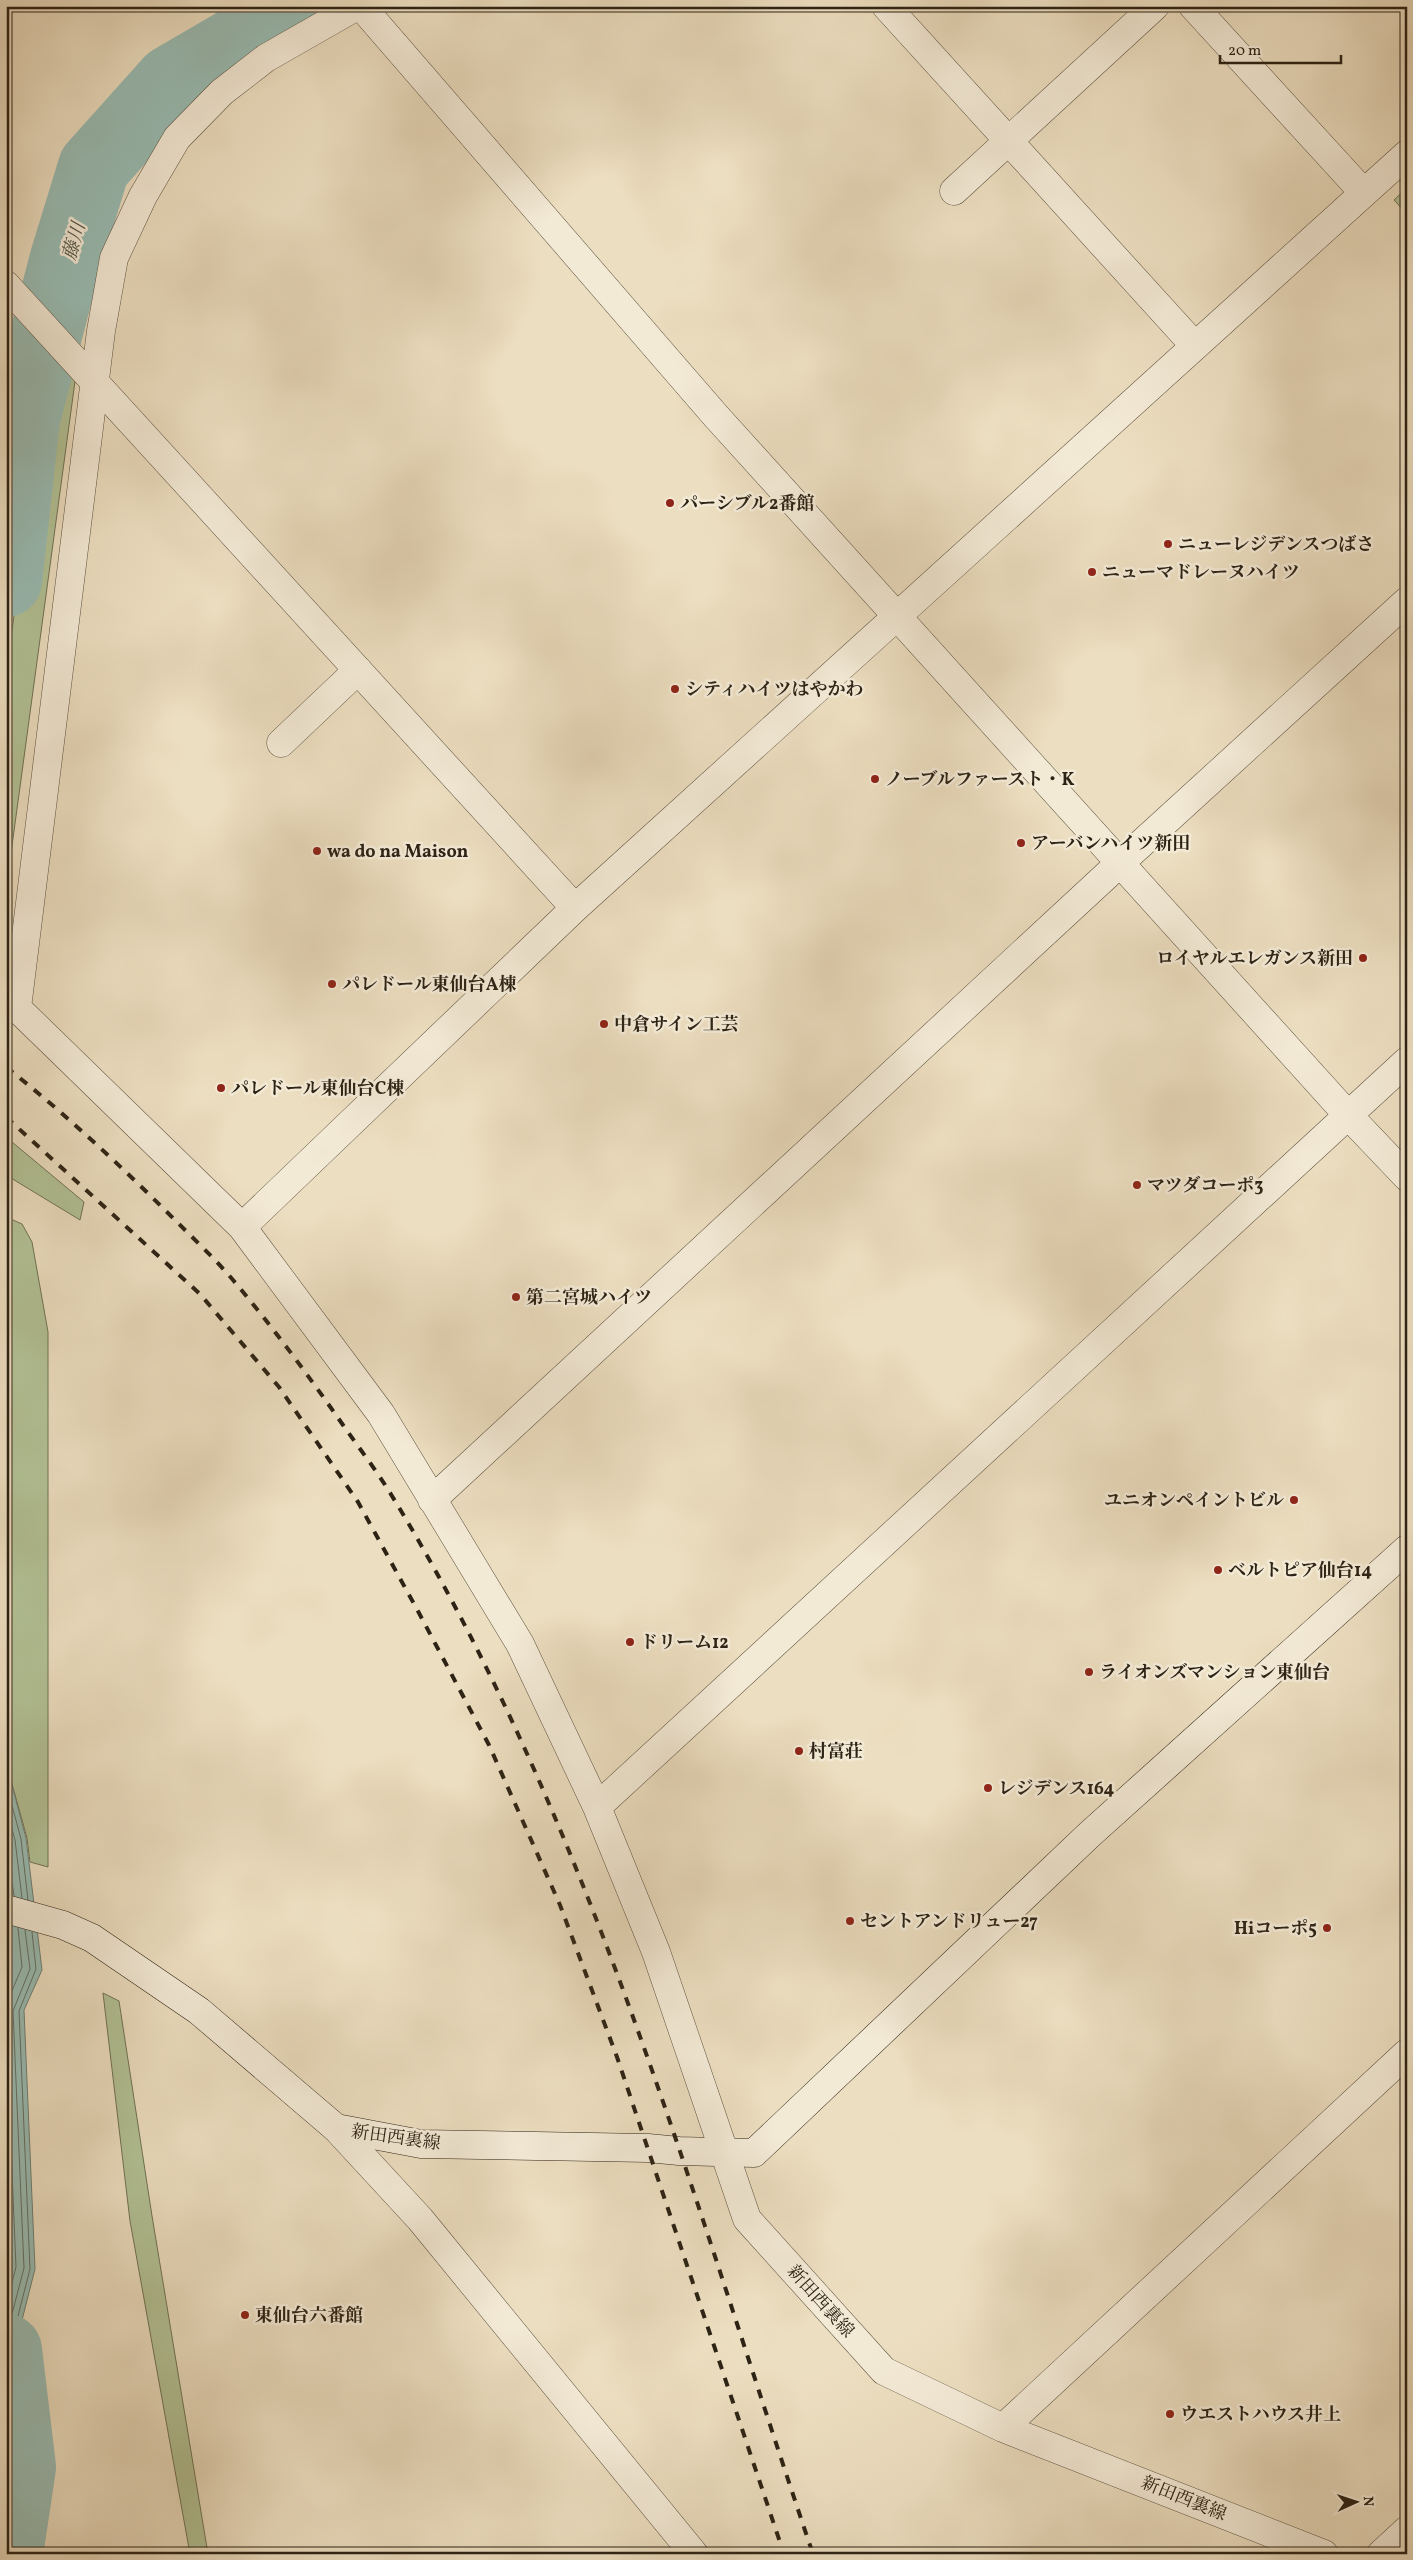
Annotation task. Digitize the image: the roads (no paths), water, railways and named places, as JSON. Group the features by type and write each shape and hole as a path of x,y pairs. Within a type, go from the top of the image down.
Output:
{"street":[{"path":"357,6 266,58 222,92 177,138 143,196 114,258 101,331 88,374 17,1008 242,1227 381,1414 520,1644 597,1807 656,1952 695,2072 725,2153 754,2153 1090,1834 1407,1549"},
{"path":"361,6 715,415 1347,1114 1407,1177"},
{"path":"886,6 1195,346"},
{"path":"954,191 1155,6"},
{"path":"1193,6 1364,193"},
{"path":"242,1227 575,908 1407,154"},
{"path":"6,285 575,908"},
{"path":"432,1500 1120,863 1407,602"},
{"path":"281,743 358,670"},
{"path":"597,1807 1347,1114 1407,1061"},
{"path":"6,1909 63,1925 92,1938 199,2011 336,2128 420,2219 694,2554"},
{"path":"1004,2428 1407,2052"},
{"name":"新田西裏線","path":"336,2128 421,2144 648,2148 725,2153 747,2218 884,2371 1004,2428 1324,2554"},
{"path":"1381,2554 1407,2530"}],"water":[{"path":"6,1763 26,1838 42,1970 24,2010 35,2269 6,2383"},
{"path":"6,2464 33,2554 6,2554"}],"waterway":[{"name":"藤川","path":"6,581 24,419 66,258 94,167 171,81 257,31 306,6"},
{"path":"6,2350 20,2467 7,2554"}],"railway":[{"path":"6,1067 73,1123 158,1203 227,1273 247,1297 303,1369 392,1496 462,1620 525,1748 580,1879 631,2013 679,2147 813,2554"},
{"path":"6,1117 200,1294 279,1387 358,1502 419,1613 489,1745 560,1905 617,2057 784,2554"}],"place":[{"name":"パーシブル2番館","path":"670,503"},
{"name":"ニューレジデンスつばさ","path":"1168,544"},
{"name":"ニューマドレーヌハイツ","path":"1092,572"},
{"name":"シティハイツはやかわ","path":"675,689"},
{"name":"ノーブルファースト・K","path":"875,779"},
{"name":"アーバンハイツ新田","path":"1021,843"},
{"name":"wa do na Maison","path":"317,851"},
{"name":"ロイヤルエレガンス新田","path":"1363,958"},
{"name":"パレドール東仙台A棟","path":"332,984"},
{"name":"中倉サイン工芸","path":"604,1024"},
{"name":"パレドール東仙台C棟","path":"221,1088"},
{"name":"マツダコーポ3","path":"1137,1185"},
{"name":"第二宮城ハイツ","path":"516,1297"},
{"name":"ユニオンペイントビル","path":"1294,1500"},
{"name":"ベルトピア仙台14","path":"1218,1570"},
{"name":"ドリーム12","path":"630,1642"},
{"name":"ライオンズマンション東仙台","path":"1089,1672"},
{"name":"村富荘","path":"799,1751"},
{"name":"レジデンス164","path":"988,1788"},
{"name":"セントアンドリュー27","path":"850,1921"},
{"name":"Hiコーポ5","path":"1327,1928"},
{"name":"東仙台六番館","path":"245,2315"},
{"name":"ウエストハウス井上","path":"1170,2414"}]}
